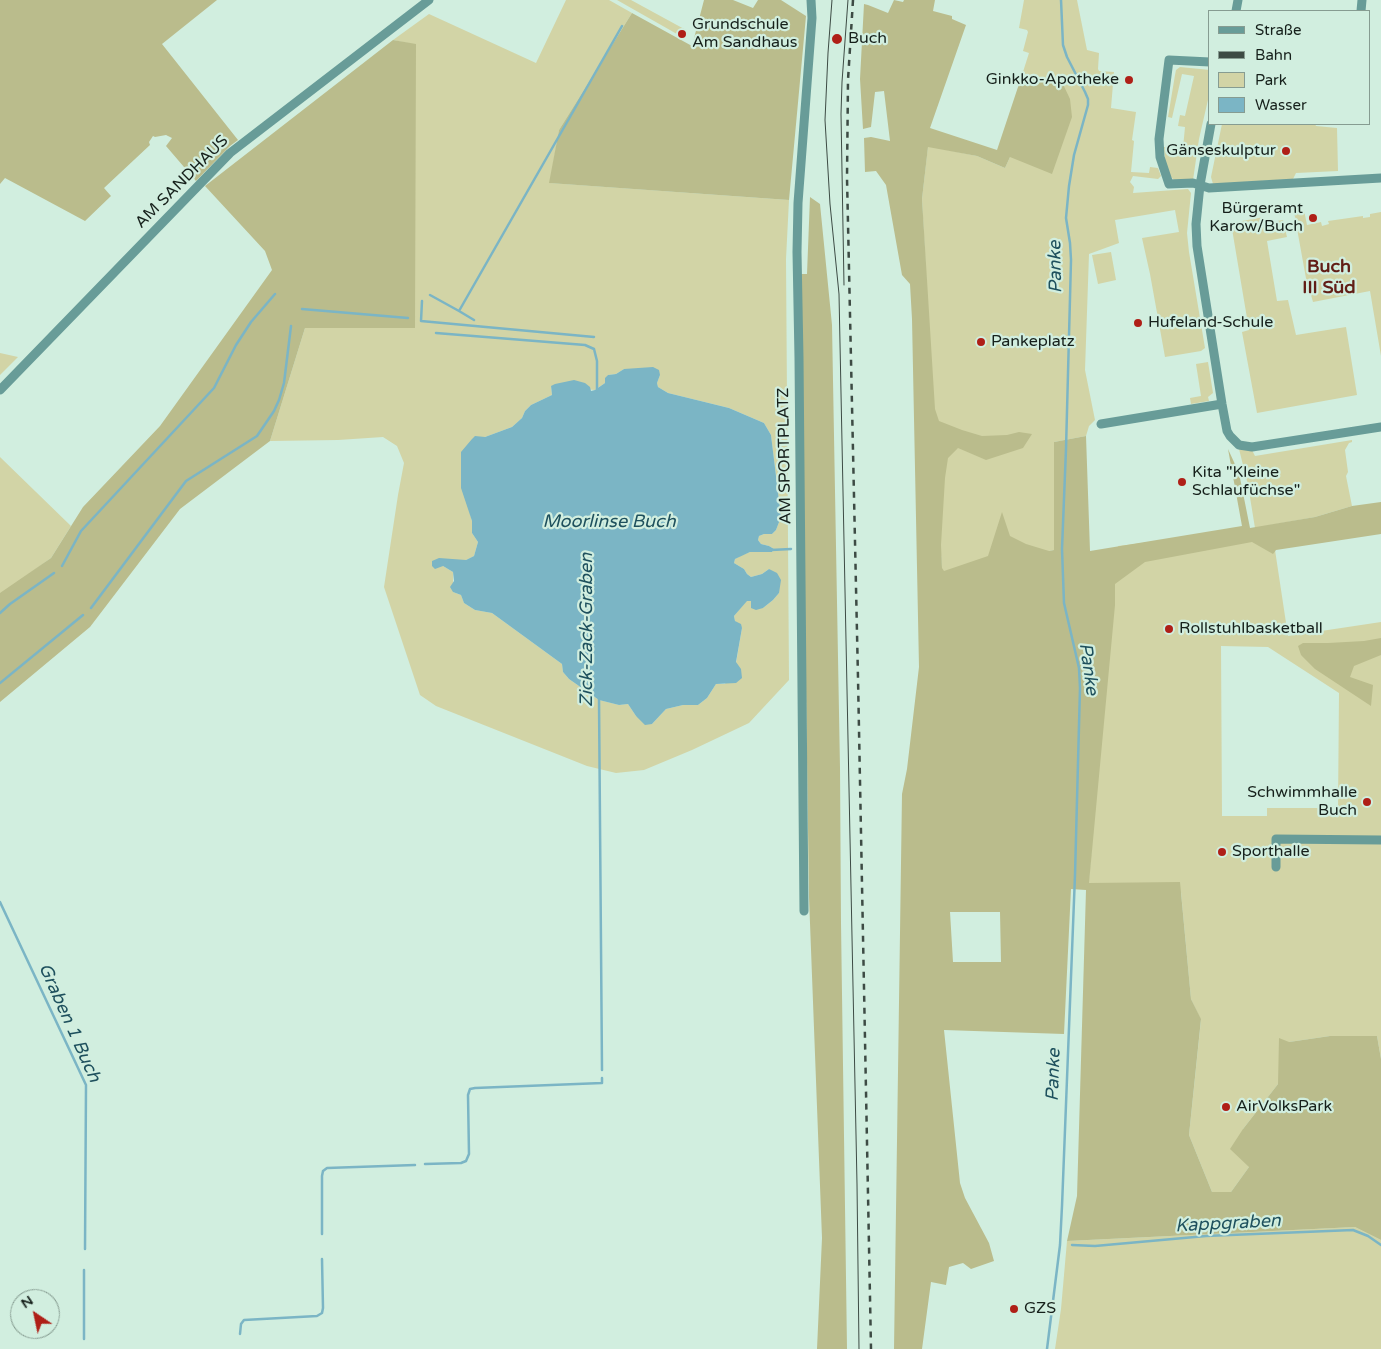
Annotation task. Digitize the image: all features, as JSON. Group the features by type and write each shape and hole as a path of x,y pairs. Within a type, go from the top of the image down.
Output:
{"street":[{"name":"AM SANDHAUS","path":"0,390 230,153 429,0"},
{"name":"AM SPORTPLATZ","path":"804,911 797,252 801,152 812,18 811,0"},
{"path":"1208,62 1169,60 1159,138 1160,157 1169,184 1193,183 1209,188 1381,178"},
{"path":"1211,125 1200,185 1196,224 1197,246 1222,404 1230,436 1236,443 1252,447 1381,427"},
{"path":"1101,424 1222,404"},
{"path":"1276,868 1276,839 1381,840"}],"green space":[{"path":"0,0 217,0 162,44 238,140 196,181 166,146 172,138 166,135 153,136 149,142 150,145 104,188 111,196 85,221 5,178 0,184"},
{"path":"566,0 609,0 632,13 559,130 550,183 789,200 786,259 789,680 749,723 644,770 616,773 587,766 436,706 420,695 384,587 404,463 397,446 383,437 270,441 305,328 416,45 393,40 429,14 536,63","holes":["624,369 660,375 657,383 658,387 668,393 729,408 764,423 771,435 781,517 776,530 772,534 759,536 758,540 761,544 774,549 772,552 750,552 735,559 734,563 744,569 751,577 762,574 769,569 779,593 763,608 747,600 734,616 735,621 742,628 736,663 725,684 716,684 707,698 698,705 683,705 666,709 652,724 636,716 628,704 619,705 599,700 569,679 563,672 562,664 492,613 475,610 464,603 461,595 453,592 453,572 443,566 453,560 466,560 474,556 478,542 472,533 472,521 468,506 485,437 512,427 522,418 525,411 531,405 552,395 551,386 595,390 605,383 608,375 616,374"]},
{"path":"617,0 631,0 686,30 684,38"},
{"path":"704,0 733,0 753,8 758,0 781,0 806,16 789,200 549,183 559,130 632,13 692,46"},
{"path":"894,0 903,2 904,0 935,0 933,11 952,16 952,19 966,25 930,128 997,150 1022,75 1061,80 1070,99 1072,117 1052,174 1010,157 1005,168 977,156 928,147 922,199 935,409 939,421 982,436 1007,435 1019,432 1032,434 1023,448 986,460 958,448 948,458 941,545 942,568 944,571 988,556 1002,512 1010,536 1026,544 1049,551 1054,550 1054,442 1086,436 1090,551 1242,526 1228,449 1239,473 1250,528 1315,517 1352,506 1381,502 1381,534 1276,550 1273,554 1252,542 1145,562 1115,584 1115,605 1089,883 1180,882 1191,999 1201,1019 1189,1135 1212,1192 1231,1192 1249,1167 1230,1149 1278,1084 1279,1038 1289,1042 1330,1036 1377,1036 1381,1059 1381,1240 1355,1227 1067,1241 1077,1196 1086,890 1071,889 1064,1034 944,1030 960,1183 965,1198 989,1243 994,1261 971,1269 963,1263 949,1267 946,1285 931,1282 922,1349 894,1349 902,794 907,769 919,667 912,319 910,284 902,275 886,185 876,171 865,172 864,138 871,137 890,141 884,91 875,92 871,127 863,129 860,79 864,4 888,13","holes":["950,912 1000,912 1001,962 953,962"]},
{"path":"1024,0 1077,0 1087,50 1099,53 1099,71 1114,72 1111,108 1136,112 1132,140 1134,141 1131,172 1149,173 1150,167 1158,168 1161,176 1158,179 1133,176 1130,182 1134,187 1133,193 1188,189 1191,193 1187,233 1205,348 1201,351 1165,357 1142,238 1179,232 1175,210 1115,220 1119,243 1089,254 1085,370 1095,420 1089,426 1086,436 1054,442 1054,550 942,572 922,199 928,146 977,156 1005,168 1010,157 1061,80 1022,75 1029,53 1023,51 1028,32 1019,28"},
{"path":"393,40 416,44 415,328 305,328 270,441 180,509 90,627 0,702 0,593 51,558 83,507 160,426 272,270 265,251 205,186"},
{"path":"1180,67 1208,70 1208,100 1199,139 1193,180 1175,181 1169,175 1165,160 1164,147 1183,148 1185,127 1178,126 1180,115 1185,116 1194,76 1182,74 1172,118 1168,117 1176,70"},
{"path":"1222,125 1316,125 1337,128 1338,171 1296,173 1293,179 1213,184 1211,177"},
{"path":"810,197 820,204 832,325 840,768 847,1349 817,1349 822,1238 809,897 800,274 807,274"},
{"path":"1304,210 1307,225 1321,222 1322,226 1329,224 1328,221 1363,216 1363,218 1370,217 1370,214 1381,212 1381,356 1370,291 1313,302 1311,295 1309,295 1294,212"},
{"path":"1264,217 1265,223 1283,220 1287,237 1267,241 1277,301 1288,300 1296,335 1346,327 1357,395 1257,413 1242,332 1249,330 1231,223"},
{"path":"1111,252 1116,280 1098,284 1092,255"},
{"path":"0,353 18,357 0,375"},
{"path":"1208,362 1213,393 1208,397 1209,401 1191,404 1190,398 1201,396 1196,364"},
{"path":"1352,440 1345,450 1348,472 1346,476 1352,506 1315,517 1255,528 1248,485 1239,449 1252,450 1255,456"},
{"path":"0,457 71,526 51,558 0,595"},
{"path":"1242,531 1275,550 1288,636 1381,622 1381,1059 1377,1036 1330,1036 1289,1042 1278,1084 1243,1129 1249,1167 1231,1192 1212,1192 1189,1135 1201,1020 1191,999 1181,892 1088,890 1118,546","holes":["1221,646 1268,647 1339,693 1338,808 1267,808 1267,816 1222,816"]},
{"path":"1381,638 1381,655 1354,666 1350,677 1373,685 1371,706 1315,669 1301,655 1298,646 1303,643 1364,641"},
{"path":"1355,1227 1381,1240 1381,1349 1055,1349 1061,1309 1067,1241"}],"water":[{"name":"Moorlinse Buch","path":"653,367 659,370 658,387 668,393 729,408 764,423 771,435 781,517 776,530 772,534 759,536 758,540 761,544 774,549 772,552 750,552 735,559 734,563 744,569 751,577 762,574 769,569 777,573 781,580 779,593 763,608 756,610 751,608 751,601 747,601 734,616 735,621 741,624 742,628 736,662 741,669 742,678 736,683 716,684 707,698 698,705 683,705 666,709 652,724 645,725 628,704 619,705 599,700 569,679 563,672 562,664 492,613 475,610 464,603 461,595 453,592 450,587 454,581 453,572 443,566 435,569 432,566 432,561 439,558 466,560 474,556 478,542 472,533 472,521 461,488 461,452 475,436 485,437 512,427 522,418 525,411 531,405 552,395 551,386 555,384 574,380 585,383 590,387 591,391 605,383 605,378 608,375 616,374 624,369"}],"waterway":[{"name":"Panke","path":"1047,1349 1060,1245 1062,1206 1080,688 1079,668 1064,603 1062,549 1071,260 1066,218 1074,155 1088,105 1088,99 1063,45 1061,0"},
{"path":"430,295 459,311 622,26"},
{"path":"62,566 81,531 214,388 236,345 251,322 275,294"},
{"path":"422,301 421,321 594,337"},
{"path":"302,309 408,318"},
{"path":"459,311 474,320"},
{"path":"91,608 186,481 257,436 279,400 284,383 291,326"},
{"name":"Zick-Zack-Graben","path":"436,333 585,345 594,349 597,361 597,390"},
{"path":"771,550 791,549"},
{"path":"0,613 54,573"},
{"path":"0,683 83,615"},
{"name":"Zick-Zack-Graben","path":"599,698 602,1070"},
{"name":"Graben 1 Buch","path":"0,902 86,1085 85,1249"},
{"name":"Zick-Zack-Graben","path":"425,1164 461,1163 466,1161 469,1154 468,1095 470,1089 602,1083 602,1078"},
{"name":"Zick-Zack-Graben","path":"322,1234 322,1176 323,1171 327,1168 415,1165"},
{"name":"Kappgraben","path":"1072,1245 1095,1246 1206,1236 1353,1230 1368,1236 1381,1245"},
{"name":"Zick-Zack-Graben","path":"240,1334 241,1324 244,1320 317,1316 322,1313 322,1259"},
{"name":"Graben 1 Buch","path":"84,1270 84,1339"}],"tram line":[{"path":"832,0 825,120 830,204 839,294 859,1349"},
{"path":"844,285 841,114 848,0"}],"railway":[{"path":"853,0 848,80 847,178 871,1349"}],"place":[{"name":"Grundschule Am Sandhaus","path":"682,34"},
{"name":"Buch","path":"837,39"},
{"name":"Ginkko-Apotheke","path":"1129,80"},
{"name":"Gänseskulptur","path":"1286,151"},
{"name":"Bürgeramt Karow/Buch","path":"1313,218"},
{"name":"Hufeland-Schule","path":"1138,323"},
{"name":"Pankeplatz","path":"981,342"},
{"name":"Kita \"Kleine Schlaufüchse\"","path":"1182,482"},
{"name":"Rollstuhlbasketball","path":"1169,629"},
{"name":"Schwimmhalle Buch","path":"1367,802"},
{"name":"Sporthalle","path":"1222,852"},
{"name":"AirVolksPark","path":"1226,1107"},
{"name":"GZS","path":"1014,1309"}],"district":[{"name":"Buch III Süd","path":"1329,277"}]}
